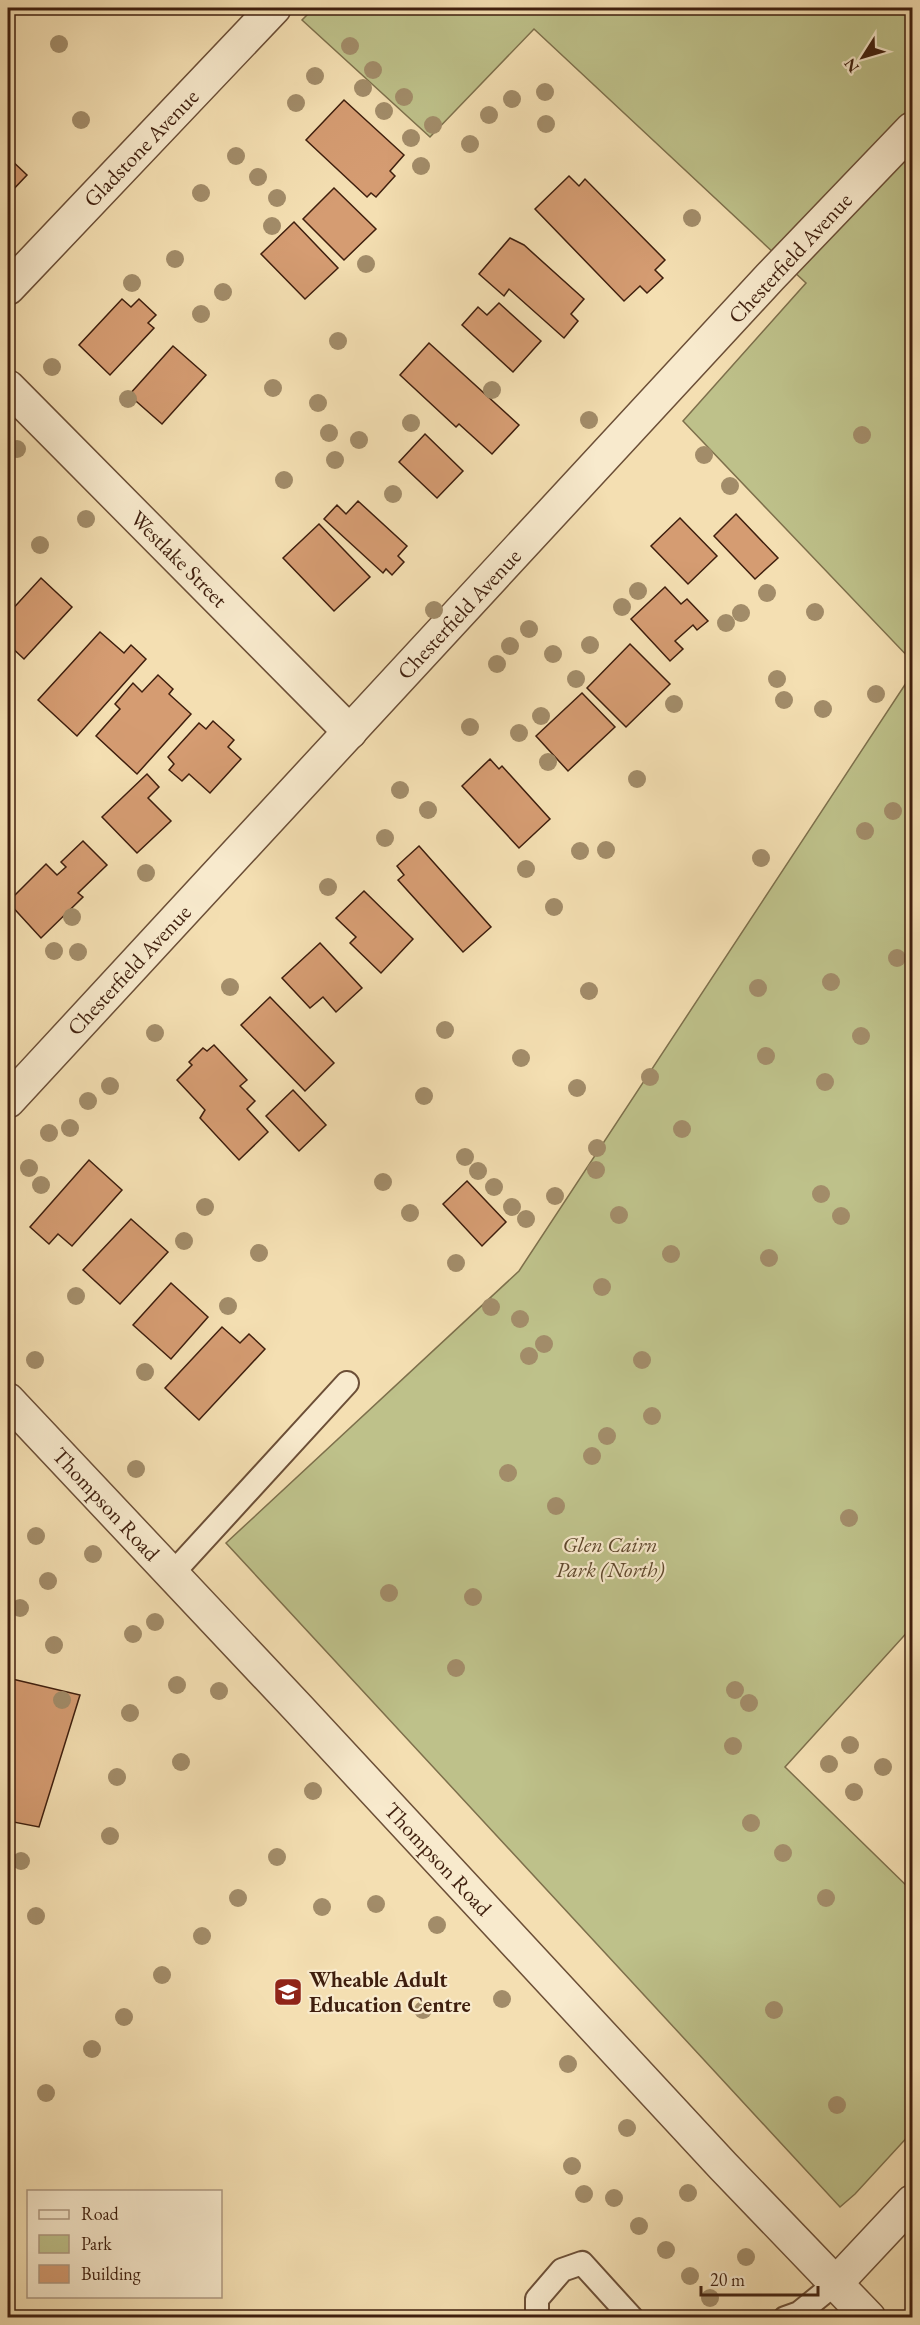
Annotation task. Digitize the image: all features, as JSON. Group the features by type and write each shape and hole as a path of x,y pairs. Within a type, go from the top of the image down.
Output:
{"street":[{"name":"Gladstone Avenue","path":"8,288 274,8"},
{"name":"Chesterfield Avenue","path":"8,1101 771,277 912,129"},
{"name":"Westlake Street","path":"8,387 350,732"},
{"name":"Thompson Road","path":"8,1400 723,2166 869,2318"},
{"path":"836,2283 912,2202"}],"lane":[{"path":"172,1574 347,1383"},
{"path":"537,2318 537,2299 562,2270 582,2263 632,2318"},
{"path":"794,2316 836,2283"}],"green space":[{"path":"314,8 912,8 912,661 683,421 806,283 534,29 430,137 302,20"},
{"name":"Glen Cairn Park (North)","path":"912,674 912,1627 785,1767 912,1891 912,2132 855,2194 840,2207 226,1543 519,1271"}],"building":[{"path":"344,100 404,155 390,171 395,176 376,197 371,193 367,197 306,140"},
{"path":"8,157 27,175 8,195"},
{"path":"569,176 579,186 585,179 665,260 655,270 663,278 647,293 640,286 624,301 535,209"},
{"path":"334,188 376,229 344,260 303,219"},
{"path":"294,222 338,268 305,299 261,254"},
{"path":"510,238 524,245 584,299 571,314 578,321 564,338 509,289 504,296 479,274"},
{"path":"122,299 131,307 139,299 156,315 148,323 154,328 110,375 79,345"},
{"path":"499,303 541,341 513,372 462,325 478,307 487,315"},
{"path":"429,343 519,425 492,454 459,424 456,427 400,375"},
{"path":"173,346 206,375 162,424 129,395"},
{"path":"425,434 463,471 437,498 399,462"},
{"path":"358,501 407,546 398,556 404,562 392,575 386,569 383,573 324,519 337,505 346,514"},
{"path":"736,514 778,558 755,579 714,536"},
{"path":"680,518 717,556 688,584 651,546"},
{"path":"319,524 370,577 334,611 283,558"},
{"path":"41,578 72,607 24,659 8,644 8,614"},
{"path":"665,587 681,604 687,599 708,621 697,630 693,625 675,641 683,649 670,661 631,619"},
{"path":"100,632 124,653 131,645 146,659 77,736 38,700"},
{"path":"630,644 670,684 626,727 587,688"},
{"path":"158,675 173,689 169,694 191,714 137,774 96,736 120,709 115,704 133,683 142,692"},
{"path":"582,693 615,727 568,771 536,736"},
{"path":"213,721 234,740 228,747 241,759 210,793 189,774 182,781 169,770 174,764 168,757 199,723 206,729"},
{"path":"490,759 499,769 502,766 550,819 519,848 462,786"},
{"path":"147,774 159,787 148,798 171,821 137,853 102,817"},
{"path":"83,841 107,865 78,893 83,897 41,938 8,902 46,864 57,875 66,867 61,862"},
{"path":"419,846 491,927 463,952 398,880 404,875 397,866"},
{"path":"364,891 413,939 381,973 350,943 356,937 336,918"},
{"path":"320,943 362,988 336,1012 323,997 310,1008 282,978"},
{"path":"270,997 334,1063 305,1091 241,1025"},
{"path":"214,1045 247,1080 240,1086 255,1101 247,1109 268,1132 239,1160 200,1118 205,1110 177,1080 192,1065 189,1062 203,1048 207,1051"},
{"path":"293,1090 326,1125 299,1151 266,1116"},
{"path":"89,1160 122,1190 72,1246 58,1234 49,1244 30,1227"},
{"path":"467,1181 506,1222 482,1246 443,1204"},
{"path":"131,1219 168,1252 120,1304 83,1270"},
{"path":"171,1283 208,1317 171,1359 133,1325"},
{"path":"222,1327 240,1343 249,1334 265,1349 199,1420 165,1388"},
{"path":"8,1678 80,1695 39,1827 8,1821"}],"place":[{"name":"Wheable Adult Education Centre","path":"288,1992"}]}
